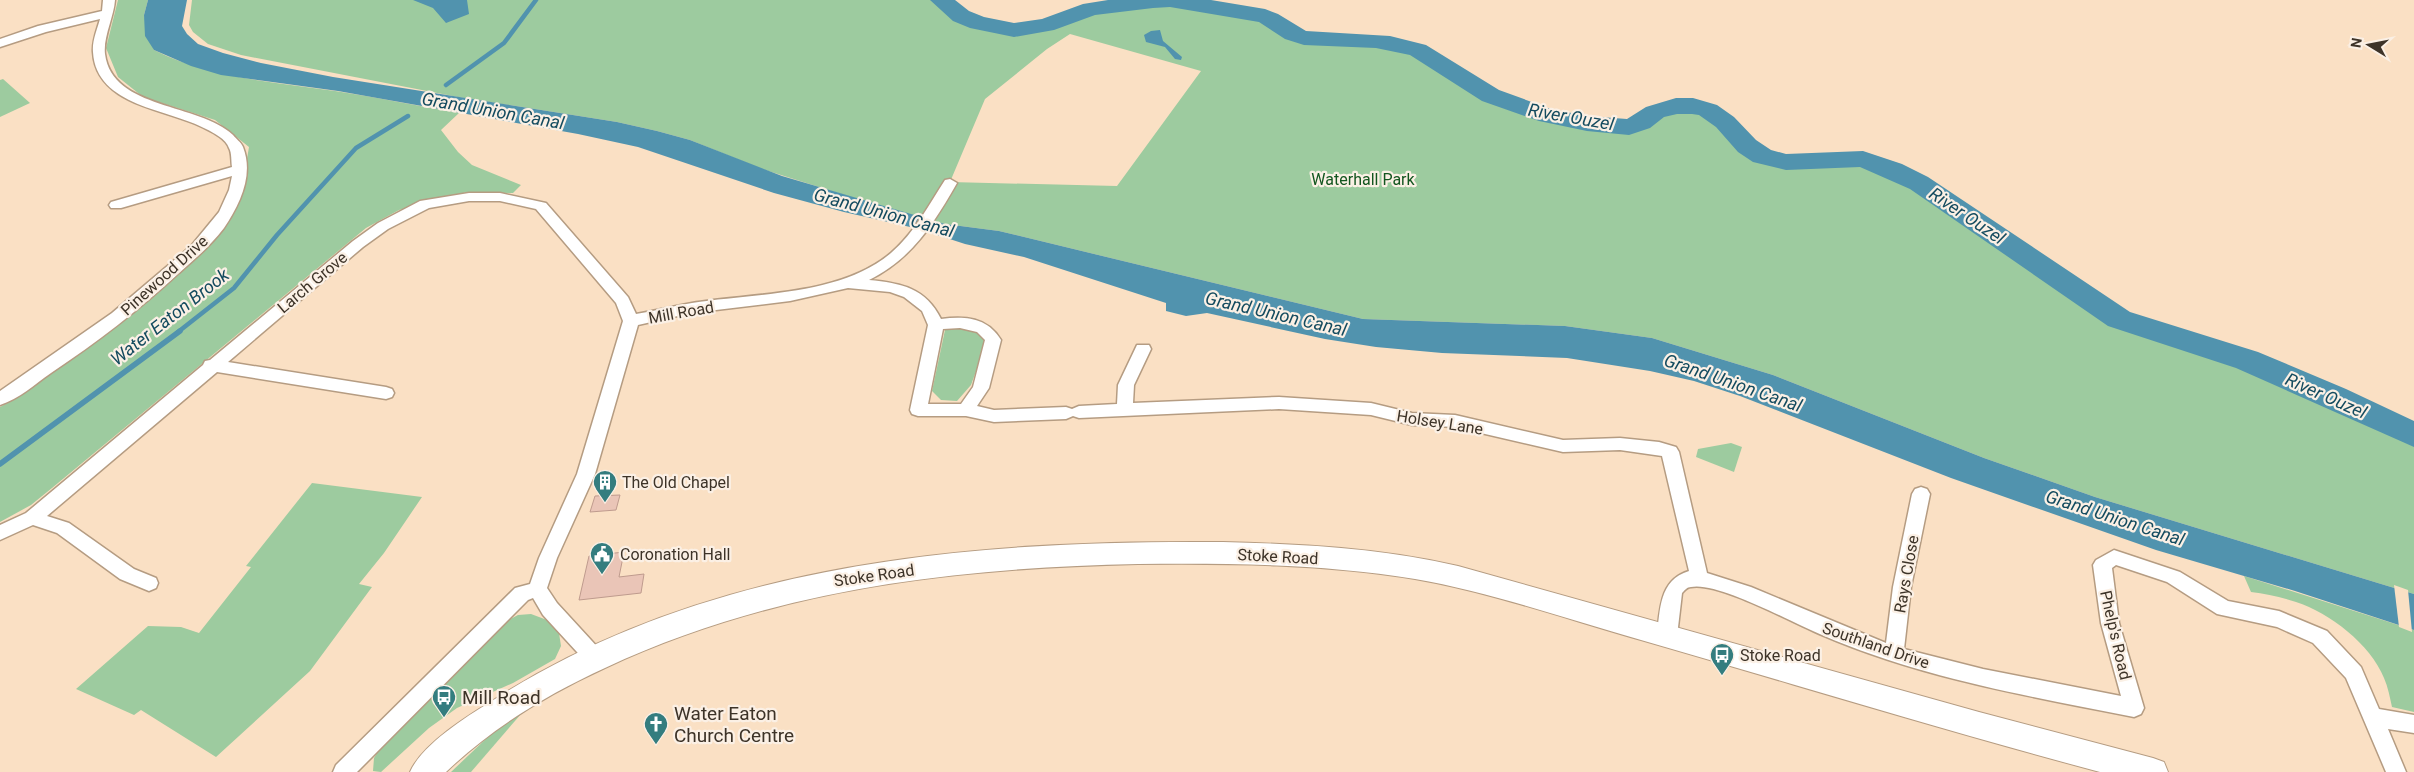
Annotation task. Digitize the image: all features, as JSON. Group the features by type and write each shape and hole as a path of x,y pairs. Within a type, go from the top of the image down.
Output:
{"street":[{"path":"0,42 109,6"},
{"name":"Pinewood Drive","path":"0,400 100,332 156,287 201,245 222,220 236,191 240,169 235,145 212,125 140,102 118,87 106,73 99,58 100,39 109,6"},
{"path":"116,205 240,169"},
{"path":"850,283 885,265 905,249 934,213 950,182"},
{"name":"Larch Grove","path":"0,533 32,518 358,244 384,226 425,204 469,197 500,197 541,206 623,301 631,321"},
{"name":"Mill Road","path":"538,589 548,558 586,474 631,321 691,308 790,296 850,283 891,287 908,293 928,308 936,325"},
{"path":"951,323 974,324 988,330 993,340 981,388 966,410 918,410 936,325 951,323"},
{"path":"1125,410 1126,385 1142,349"},
{"path":"212,365 386,393"},
{"name":"Holsey Lane","path":"966,410 994,416 1279,404 1371,409 1412,419 1455,421 1563,446 1620,444 1659,448 1670,452 1695,552 1699,578"},
{"name":"Rays Close","path":"1894,654 1904,580 1921,494"},
{"path":"32,518 64,528 127,574 149,583"},
{"name":"Stoke Road","path":"425,772 463,736 530,692 595,658 697,616 756,598 820,583 943,566 1099,554 1256,554 1398,565 1460,578 1842,687 2153,772"},
{"name":"Phelp's Road","path":"2134,708 2110,623 2102,565 2114,557 2173,577 2224,608 2279,619 2320,638 2338,654 2354,673 2396,772"},
{"path":"1667,636 1670,603 1674,590 1687,579 1699,578"},
{"name":"Southland Drive","path":"1699,578 1726,586 1830,630 1894,654 1968,674 2134,708"},
{"path":"343,772 522,594 538,589 550,609 595,658"},
{"path":"2372,717 2414,724"}],"green space":[{"path":"118,0 148,0 144,15 154,50 197,67 242,78 350,93 459,113 441,130 458,152 472,165 521,185 513,193 467,192 399,210 366,228 31,505 0,522 0,407 15,399 94,341 164,286 242,188 249,147 215,120 143,97 118,77 106,48"},
{"name":"Waterhall Park","path":"192,0 941,0 961,16 978,23 1014,30 1046,25 1091,9 1170,0 1265,16 1293,34 1304,38 1376,41 1418,50 1432,57 1465,82 1490,96 1528,110 1567,120 1629,127 1641,123 1655,112 1676,106 1693,106 1709,112 1725,122 1747,146 1762,156 1786,162 1863,159 1893,170 1919,183 2063,279 2119,319 2247,360 2335,397 2414,435 2414,594 2095,497 1984,458 1773,375 1652,338 1565,326 1363,319 999,231 945,224 908,215 762,169 690,140 657,131 617,122 458,97 241,55 208,44 193,32 189,25","holes":["1070,34 1201,71 1117,186 950,182 985,99 1047,49"]},
{"path":"3,79 30,103 0,117 0,80"},
{"path":"956,326 973,329 987,341 971,385 957,401 941,400 932,391 945,330"},
{"path":"1731,443 1742,447 1734,472 1696,457 1698,449"},
{"path":"312,483 422,497 384,553 359,584 372,587 310,671 216,757 141,710 134,715 76,689 148,626 181,627 199,633 251,567 246,566"},
{"path":"2244,576 2414,630 2414,712 2392,707 2389,692 2378,665 2348,631 2309,607 2285,599 2251,592"},
{"path":"531,614 547,620 559,633 561,646 555,659 513,683 457,708 429,728 381,772 373,771 374,758 380,748 501,624 518,615"},
{"path":"520,713 471,772 451,772 491,734"}],"water":[{"name":"Grand Union Canal","path":"148,0 187,0 182,26 187,34 198,44 261,63 333,77 617,122 657,131 690,140 782,176 945,224 999,231 1363,319 1565,326 1652,338 1773,375 1984,458 2095,497 2414,594 2414,630 2295,591 2156,550 1951,478 1740,396 1694,381 1650,371 1567,358 1442,353 1376,347 1325,339 1207,313 1186,316 1166,311 1166,303 1024,257 965,244 919,229 844,212 774,193 638,147 578,134 338,91 221,75 191,66 154,50 145,36 144,15"},
{"path":"413,0 467,0 469,14 446,23 433,8"},
{"path":"1160,30 1163,41 1182,57 1181,60 1175,59 1165,47 1146,42 1144,35 1151,31"}],"pier":[{"path":"2394,585 2408,590 2412,632 2399,627"}],"building":[{"name":"The Old Chapel","path":"620,495 616,510 590,512 595,496"},
{"name":"Coronation Hall","path":"624,552 619,577 644,574 641,593 579,600 589,556"}],"waterway":[{"name":"Water Eaton Brook","path":"446,85 504,43 536,0"},
{"name":"River Ouzel","path":"941,0 961,16 978,23 1014,30 1046,25 1091,9 1170,0 1265,16 1293,34 1304,38 1376,41 1418,50 1432,57 1465,82 1490,96 1528,110 1567,120 1629,127 1641,123 1655,112 1676,106 1693,106 1708,110 1725,122 1747,146 1762,156 1786,162 1863,159 1893,170 1919,183 2063,279 2119,319 2247,360 2335,397 2414,435"},
{"name":"Water Eaton Brook","path":"178,332 234,288 277,235 356,148 408,116"},
{"name":"Water Eaton Brook","path":"0,464 180,331"}],"place":[{"name":"The Old Chapel","path":"605,503"},
{"name":"Coronation Hall","path":"602,575"},
{"name":"Stoke Road","path":"1722,676"},
{"name":"Mill Road","path":"444,718"},
{"name":"Water Eaton Church Centre","path":"656,745"}]}
